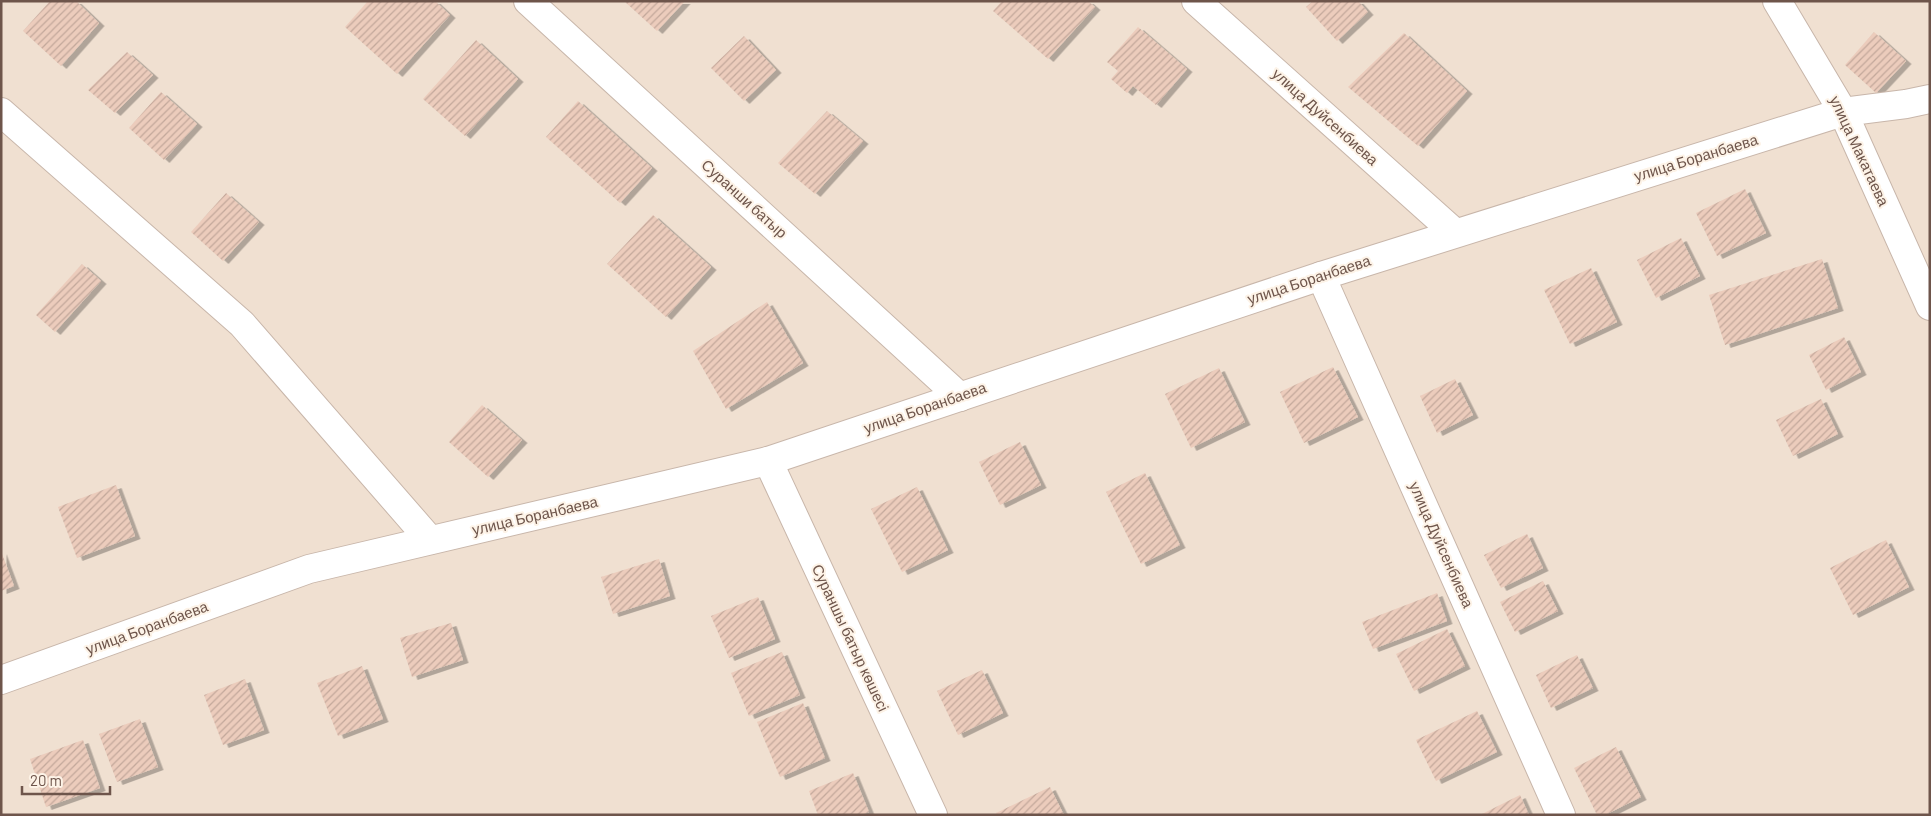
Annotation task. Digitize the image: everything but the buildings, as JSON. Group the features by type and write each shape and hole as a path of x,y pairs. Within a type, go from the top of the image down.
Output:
{"street":[{"name":"Суранши батыр","path":"528,1 960,396"},
{"name":"улица Дуйсенбиева","path":"1196,1 1455,233"},
{"name":"улица Макатаева","path":"1777,1 1843,112 1930,306"},
{"name":"улица Боранбаева","path":"1,680 309,569 768,461 1321,276 1843,112 1930,99"},
{"path":"1,112 242,324 430,540"},
{"name":"улица Дуйсенбиева","path":"1321,276 1561,815"},
{"name":"Сураншы батыр көшесі","path":"768,461 933,815"}],"shaded area":[{"path":"1,1 1930,1 1930,815 1,815"}]}
